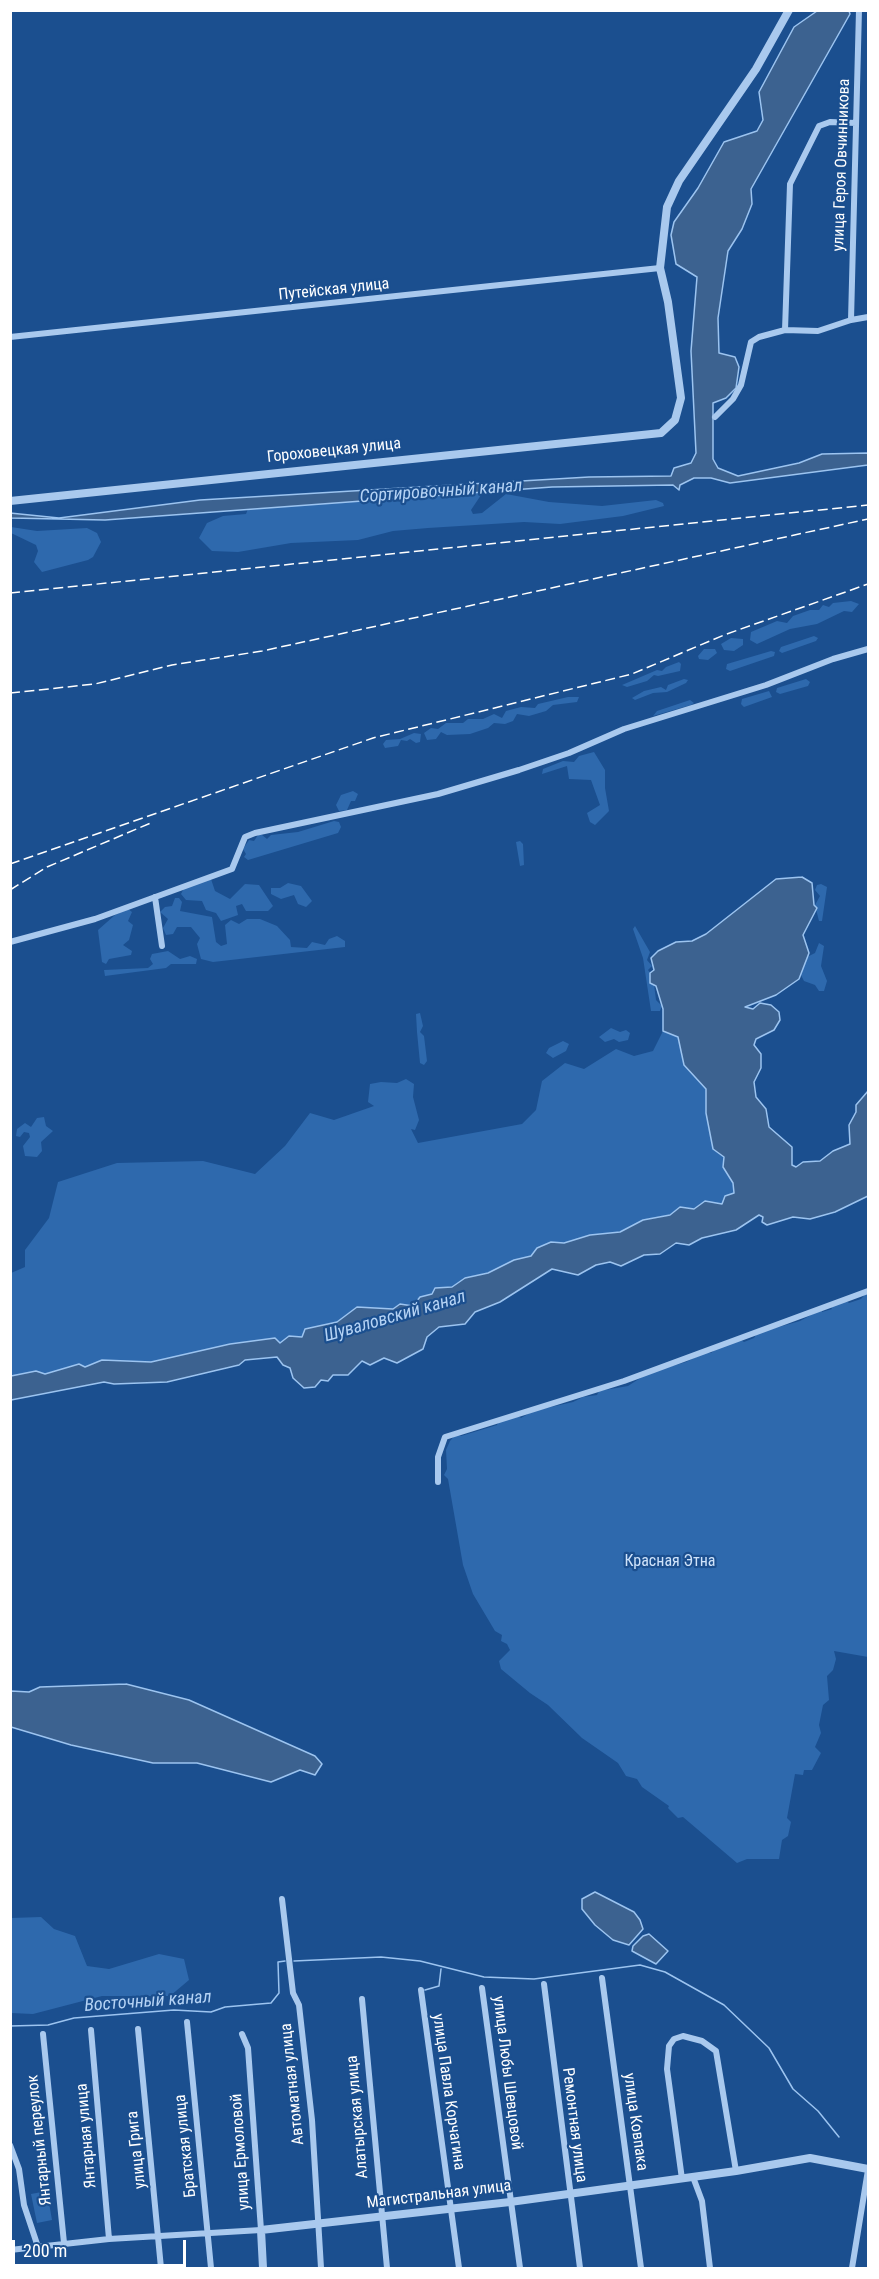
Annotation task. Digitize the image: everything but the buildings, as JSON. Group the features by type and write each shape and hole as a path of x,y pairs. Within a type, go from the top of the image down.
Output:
{"street":[{"path":"660,268 664,218 672,194 756,69 789,10"},
{"name":"улица Героя Овчинникова","path":"851,320 859,10"},
{"path":"785,330 790,184 819,126 830,122 856,123"},
{"name":"Путейская улица","path":"10,337 660,268"},
{"name":"Гороховецкая улица","path":"10,501 661,432 675,420 681,398 668,302 660,268"},
{"path":"715,417 734,399 741,385 751,342 759,337 785,330 818,331 868,317"},
{"path":"10,942 74,926 232,869 245,837 438,794 519,770 569,753 624,729 766,685 833,659 868,649"},
{"path":"155,897 162,946"},
{"path":"438,1482 438,1456 445,1437 624,1381 868,1291"},
{"name":"Автоматная улица","path":"282,1899 293,1993 299,2005 312,2120 321,2268"},
{"name":"улица Ковпака","path":"602,1978 641,2268"},
{"name":"Ремонтная улица","path":"544,1984 580,2268"},
{"name":"улица Любы Шевцовой","path":"482,1988 520,2268"},
{"name":"улица Павла Корчагина","path":"421,1990 459,2268"},
{"name":"Алатырская улица","path":"362,1999 387,2268"},
{"name":"Братская улица","path":"187,2022 211,2268"},
{"name":"улица Грига","path":"138,2029 161,2268"},
{"name":"Янтарная улица","path":"91,2030 109,2239"},
{"name":"Янтарный переулок","path":"43,2034 64,2243"},
{"name":"улица Ермоловой","path":"242,2034 248,2048 263,2268"},
{"path":"682,2179 668,2089 669,2046 674,2039 683,2036 702,2041 716,2051 736,2171"},
{"path":"10,2145 19,2169 24,2205 38,2247"},
{"name":"Магистральная улица","path":"10,2250 109,2239 261,2230 451,2209 682,2179 810,2158 868,2170"},
{"path":"852,2268 868,2170"},
{"path":"693,2177 702,2201 710,2268"}],"green space":[{"path":"483,492 471,510 473,514 482,513 506,494 549,502 602,506 656,500 664,506 623,516 560,524 524,522 393,531 358,540 291,543 238,552 212,551 199,538 207,523 223,516 246,514 248,509"},
{"path":"11,527 37,531 87,528 97,533 101,542 93,557 88,560 42,572 34,562 38,551 36,545 11,533"},
{"path":"851,601 859,604 852,612 844,611 817,624 790,629 757,644 750,640 751,632 777,621 787,623 793,616 810,610 819,610 823,605 829,607 833,603"},
{"path":"814,636 818,638 816,641 782,653 779,651 781,647"},
{"path":"731,638 743,639 743,645 734,651 724,650 721,644"},
{"path":"704,649 715,649 717,653 708,660 699,659 698,656"},
{"path":"771,651 775,652 774,656 730,671 726,669 727,664"},
{"path":"679,662 680,671 654,675 647,681 627,687 622,685 657,670 662,671"},
{"path":"684,679 688,680 686,683 667,692 653,693 635,700 632,698 644,691 661,687 666,690 668,685"},
{"path":"806,679 810,682 808,686 780,694 776,692 777,688"},
{"path":"769,691 772,697 744,707 741,704 742,699"},
{"path":"568,697 579,697 577,702 553,705 546,711 529,716 517,714 513,721 505,724 494,723 488,728 470,734 447,735 441,732 436,739 427,740 424,733 431,728 438,729 446,723 463,723 468,719 483,719 494,714 502,718 506,711 521,707 535,708 538,704"},
{"path":"690,700 694,703 653,716 657,711"},
{"path":"414,733 421,734 420,742 416,743 410,739 401,740 398,746 385,748 383,744 386,740 400,739"},
{"path":"594,752 605,770 609,811 595,825 590,822 587,813 600,805 591,780 569,779 567,766 542,774 543,769 563,761 574,762 579,756"},
{"path":"353,791 358,794 355,801 351,801 347,810 339,811 336,805 341,795"},
{"path":"334,821 339,822 341,827 338,833 248,860 244,857 246,854 243,849 249,840 254,841 258,835 267,839 271,835 298,832"},
{"path":"520,841 523,844 524,865 520,866 516,842"},
{"path":"211,879 215,891 230,899 245,884 259,885 273,906 268,911 246,911 242,904 236,906 238,915 221,921 216,913 206,910 202,901 186,900 181,894 184,888"},
{"path":"288,883 301,886 312,901 306,907 298,904 294,895 281,899 271,894 271,888 280,888"},
{"path":"817,885 827,887 822,921 819,921 815,905 820,896 815,890"},
{"path":"175,898 179,898 182,902 180,911 212,917 216,942 221,946 227,944 225,925 231,920 239,924 247,919 260,919 277,926 290,940 291,947 307,948 312,942 325,945 329,939 337,936 345,941 345,947 213,962 201,959 197,944 200,938 191,927 177,927 173,934 166,935 163,928 168,919 160,912 165,907 172,906"},
{"path":"128,909 132,912 128,921 133,925 129,940 123,945 132,951 131,955 109,959 106,964 102,962 98,930 115,915"},
{"path":"635,926 650,952 647,960 652,966 648,970 653,976 656,1000 662,1006 660,1011 651,1011 643,958 633,929"},
{"path":"819,943 824,946 821,966 827,981 824,991 819,991 815,985 804,981 799,971 807,957 815,953"},
{"path":"168,951 180,959 190,956 197,959 196,964 171,964 166,968 105,976 104,970 148,968 153,964 150,959 152,954"},
{"path":"420,1013 423,1026 420,1032 424,1036 427,1061 424,1065 420,1063 417,1032 416,1014"},
{"path":"611,1028 620,1032 626,1030 630,1033 628,1040 619,1042 614,1039 605,1042 599,1037"},
{"path":"663,1031 678,1037 684,1065 706,1089 706,1113 724,1157 723,1167 733,1183 734,1193 722,1204 705,1201 694,1209 680,1207 670,1215 643,1220 620,1232 590,1235 564,1243 551,1242 537,1248 531,1256 514,1260 488,1273 465,1278 452,1287 435,1288 432,1295 413,1306 401,1304 393,1309 357,1307 337,1322 305,1329 302,1337 280,1343 275,1338 230,1344 151,1362 102,1360 85,1367 79,1364 45,1374 36,1371 11,1376 11,1273 25,1267 25,1250 49,1218 58,1182 117,1163 203,1161 255,1174 285,1146 310,1113 334,1120 374,1106 368,1102 370,1084 381,1082 397,1083 406,1079 414,1084 413,1097 419,1120 415,1130 411,1129 418,1143 522,1124 536,1110 542,1081 565,1063 584,1069 616,1049 634,1056 653,1051"},
{"path":"563,1041 569,1044 566,1051 553,1058 546,1053 549,1048"},
{"path":"44,1117 46,1126 53,1131 41,1142 42,1151 37,1157 25,1156 23,1146 30,1137 29,1133 24,1132 20,1137 16,1136 17,1129 25,1123 31,1127 37,1118"},
{"name":"Красная Этна","path":"868,1291 868,1657 834,1651 836,1659 833,1670 827,1676 829,1700 823,1705 819,1725 821,1733 815,1747 821,1753 812,1770 804,1770 803,1775 795,1774 787,1818 791,1822 788,1836 782,1840 779,1859 747,1859 737,1863 683,1817 678,1818 668,1808 669,1806 642,1787 637,1779 626,1776 618,1763 582,1738 548,1705 501,1669 499,1661 510,1650 507,1644 501,1641 502,1635 495,1631 473,1594 463,1565 448,1479 444,1475 447,1469 446,1450 456,1434 461,1436 497,1425 499,1421 518,1416 521,1418 533,1411 597,1395 599,1391 628,1386 648,1373 686,1362 706,1352 711,1353 718,1347 741,1340 744,1342 754,1338 757,1333 800,1321 822,1309 822,1312 832,1309 831,1307 845,1300 849,1303 861,1299"},
{"path":"41,1917 54,1929 75,1936 87,1966 109,1969 159,1954 184,1959 189,1980 170,1996 102,1996 33,2014 11,2013 11,1918"},
{"path":"47,2191 52,2220 37,2223 31,2194"}],"water":[{"name":"Сортировочный канал","path":"817,11 849,11 850,14 751,189 752,204 742,229 728,251 718,318 719,353 735,357 739,367 736,388 726,398 713,403 713,459 718,468 738,476 799,463 822,454 868,453 868,465 730,483 711,478 694,478 680,485 679,490 673,485 552,487 105,520 11,518 10,513 59,518 200,500 589,477 671,476 674,468 691,463 696,453 691,351 697,277 676,264 671,235 674,222 698,188 724,142 757,131 763,120 759,92 794,27"},
{"name":"Шуваловский канал","path":"802,877 812,883 814,905 817,908 803,935 809,953 799,979 776,995 745,1007 753,1009 760,1003 771,1005 779,1012 780,1020 774,1030 756,1039 754,1045 761,1054 761,1068 754,1082 756,1097 766,1109 769,1127 792,1147 792,1165 796,1167 803,1162 820,1161 833,1151 850,1144 849,1125 856,1112 856,1105 868,1091 868,1196 835,1212 810,1219 793,1217 767,1225 762,1222 763,1217 759,1215 736,1230 702,1238 689,1245 676,1243 660,1254 644,1255 621,1266 610,1262 596,1265 578,1275 552,1269 500,1302 475,1312 465,1324 439,1327 427,1337 423,1349 397,1363 384,1358 370,1365 362,1361 348,1375 333,1375 328,1381 321,1380 315,1387 304,1388 293,1378 290,1368 283,1365 277,1357 245,1360 239,1365 167,1382 114,1384 104,1382 11,1400 11,1376 36,1371 45,1374 79,1364 85,1367 102,1360 151,1362 230,1344 275,1338 280,1343 289,1336 302,1337 305,1329 337,1322 357,1307 393,1309 400,1304 413,1306 420,1297 432,1294 435,1288 452,1287 465,1278 488,1273 514,1260 531,1256 537,1248 551,1242 564,1243 590,1235 620,1232 643,1220 670,1215 680,1207 694,1209 705,1201 722,1204 725,1196 734,1193 733,1183 723,1167 724,1157 713,1149 706,1113 706,1089 684,1065 678,1037 663,1031 663,1009 656,986 650,983 650,973 654,970 651,958 658,951 676,942 692,941 706,934 776,879"},
{"path":"126,1684 189,1700 315,1756 322,1764 315,1775 300,1770 271,1782 197,1763 153,1763 71,1745 11,1727 11,1691 29,1692 40,1687"},
{"path":"595,1892 634,1912 640,1920 643,1929 629,1945 613,1940 595,1925 582,1909 582,1899"},
{"path":"649,1934 668,1951 656,1964 632,1951 633,1946 643,1936"}],"waterway":[{"name":"Восточный канал","path":"294,1961 381,1957 420,1961 484,1977 534,1979 640,1965 665,1972 724,2005 769,2048 793,2089 818,2111 839,2137"},
{"name":"Восточный канал","path":"10,2026 48,2025 74,2018 174,2010 211,2012 225,2007 271,2003 279,1993 278,1962 285,1961"},
{"path":"425,1990 439,1986 441,1969"}],"railway":[{"path":"10,593 868,505"},
{"path":"10,693 95,684 172,665 262,651 868,519"},
{"path":"10,864 373,738 632,674 724,635 868,584"},
{"path":"10,890 47,867 153,822"}]}
